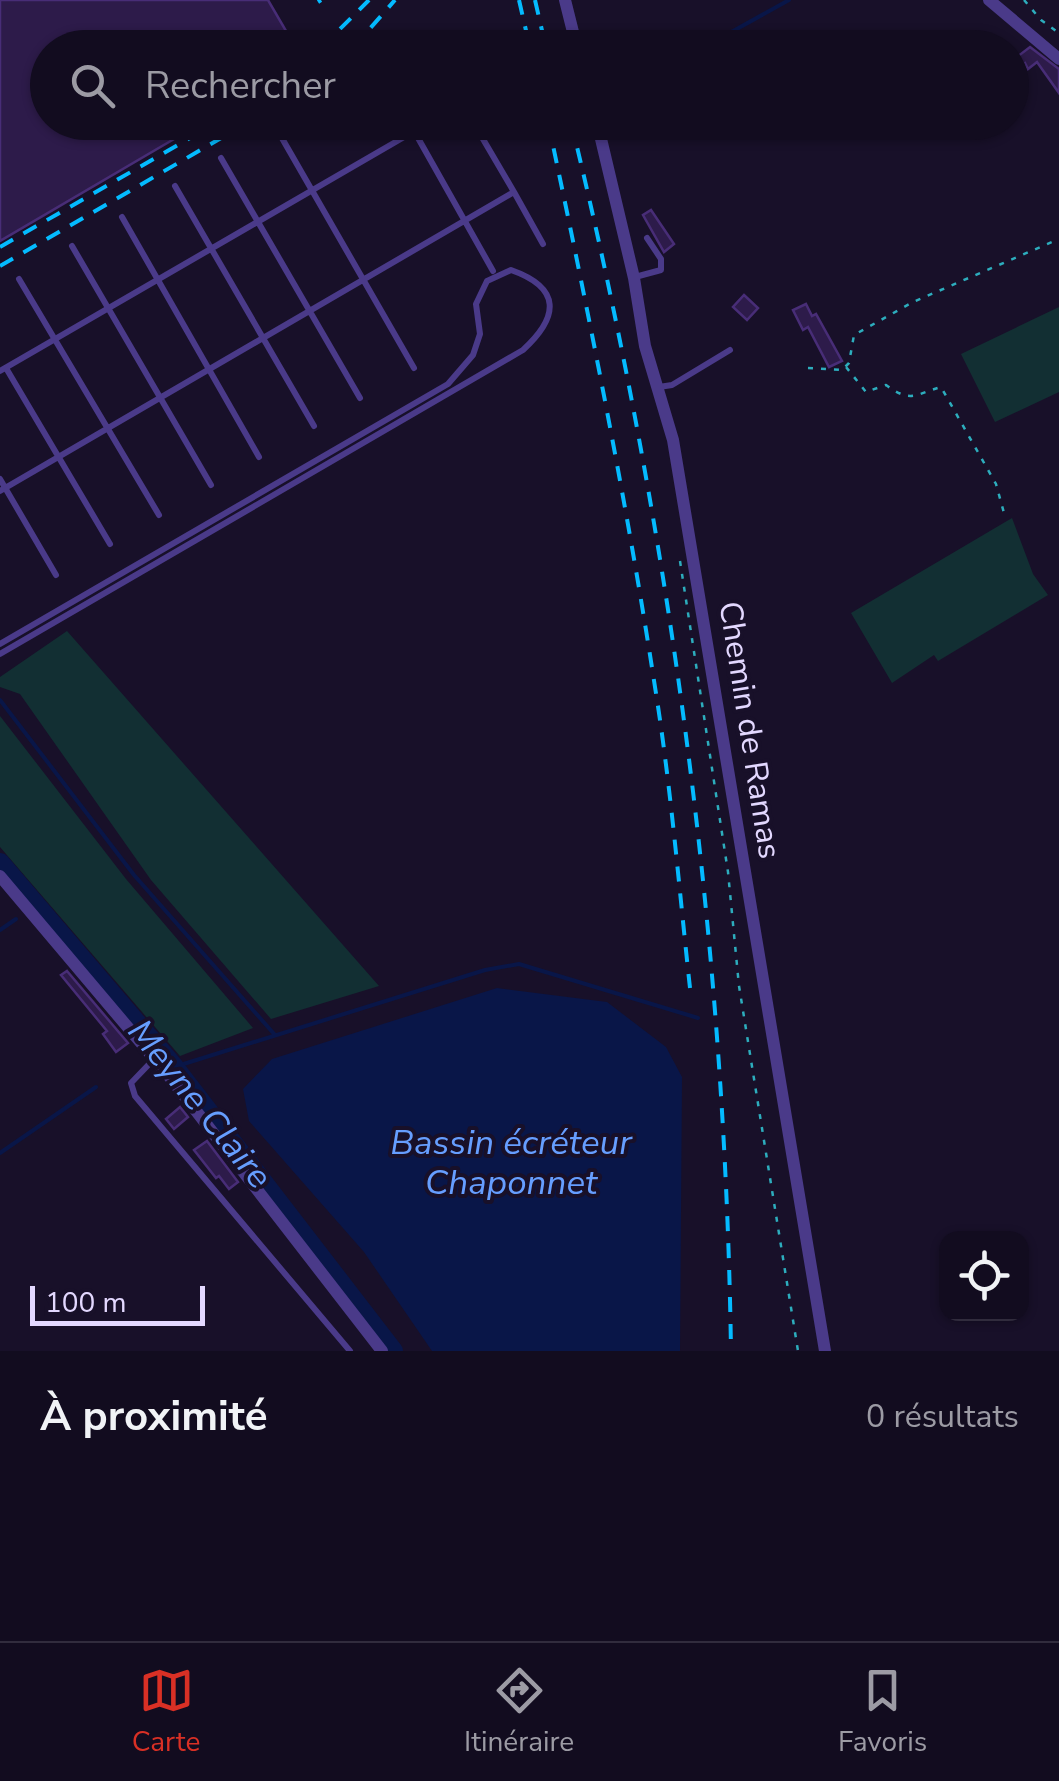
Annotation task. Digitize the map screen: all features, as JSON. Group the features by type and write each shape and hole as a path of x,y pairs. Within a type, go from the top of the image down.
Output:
{"street":[{"path":"565,0 572,30"},
{"path":"989,0 1025,30"},
{"path":"1029,33 1059,58"},
{"name":"Chemin de Ramas","path":"601,140 646,346 674,440 825,1351"},
{"path":"0,876 154,1058 382,1351"}],"lane":[{"path":"283,140 414,368"},
{"path":"110,544 3,370 400,140"},
{"path":"419,140 493,271"},
{"path":"484,140 543,244"},
{"path":"221,158 360,398"},
{"path":"175,186 314,426"},
{"path":"3,489 514,192"},
{"path":"122,217 259,457"},
{"path":"634,278 661,270 661,259 647,238"},
{"path":"72,246 211,485"},
{"path":"0,644 448,384 474,355 480,334 476,304 487,281 511,270 532,277 548,296 550,316 543,332 522,350 0,654"},
{"path":"19,279 159,516"},
{"path":"658,386 672,385 730,350"},
{"path":"0,479 56,575"},
{"path":"154,1058 131,1083 136,1096 350,1351"}],"path":[{"path":"1024,0 1040,20 1059,32"},
{"path":"808,368 842,370 849,363 854,336 913,302 1059,239"},
{"path":"845,366 866,392 886,385 900,396 916,397 942,387 996,484 1004,513"},
{"path":"678,548 728,872 739,986 798,1351"}],"green space":[{"path":"1059,307 1059,392 995,422 961,354"},
{"path":"1012,518 1033,574 1048,595 938,661 934,655 892,683 851,613"},
{"path":"67,631 379,986 271,1019 151,880 20,694 0,687 0,677"},
{"path":"0,716 126,879 253,1028 180,1056 0,847"}],"water":[{"name":"Bassin écréteur Chaponnet","path":"497,988 607,1002 666,1047 682,1077 680,1351 432,1351 364,1252 249,1121 243,1089 272,1059"}],"building":[{"path":"0,0 268,0 286,30 30,30 30,140 172,140 0,241"},
{"path":"1029,48 1059,69 1059,93 1037,62 1029,68"},
{"path":"651,210 674,244 664,252 643,215"},
{"path":"744,295 758,308 747,320 733,307"},
{"path":"806,304 812,316 816,314 842,361 829,367 808,327 803,330 793,310"},
{"path":"67,971 128,1043 116,1052 103,1034 107,1031 61,975"},
{"path":"180,1107 188,1117 174,1129 166,1119"},
{"path":"207,1141 238,1182 229,1189 194,1150"}],"waterway":[{"path":"735,30 789,0"},
{"path":"0,700 134,875 275,1035"},
{"name":"Meyne Claire","path":"0,863 174,1067 393,1351"},
{"path":"0,930 16,919"},
{"path":"174,1067 485,970 519,964 698,1018"},
{"path":"0,1153 96,1087"}],"railway":[{"path":"339,30 369,0"},
{"path":"369,30 395,0"},
{"path":"519,0 526,30"},
{"path":"535,0 542,30"},
{"path":"0,247 187,140"},
{"path":"0,266 218,140"},
{"path":"552,140 606,404 644,616 666,762 690,988"},
{"path":"575,140 636,425 686,732 717,1041 731,1351"}]}
